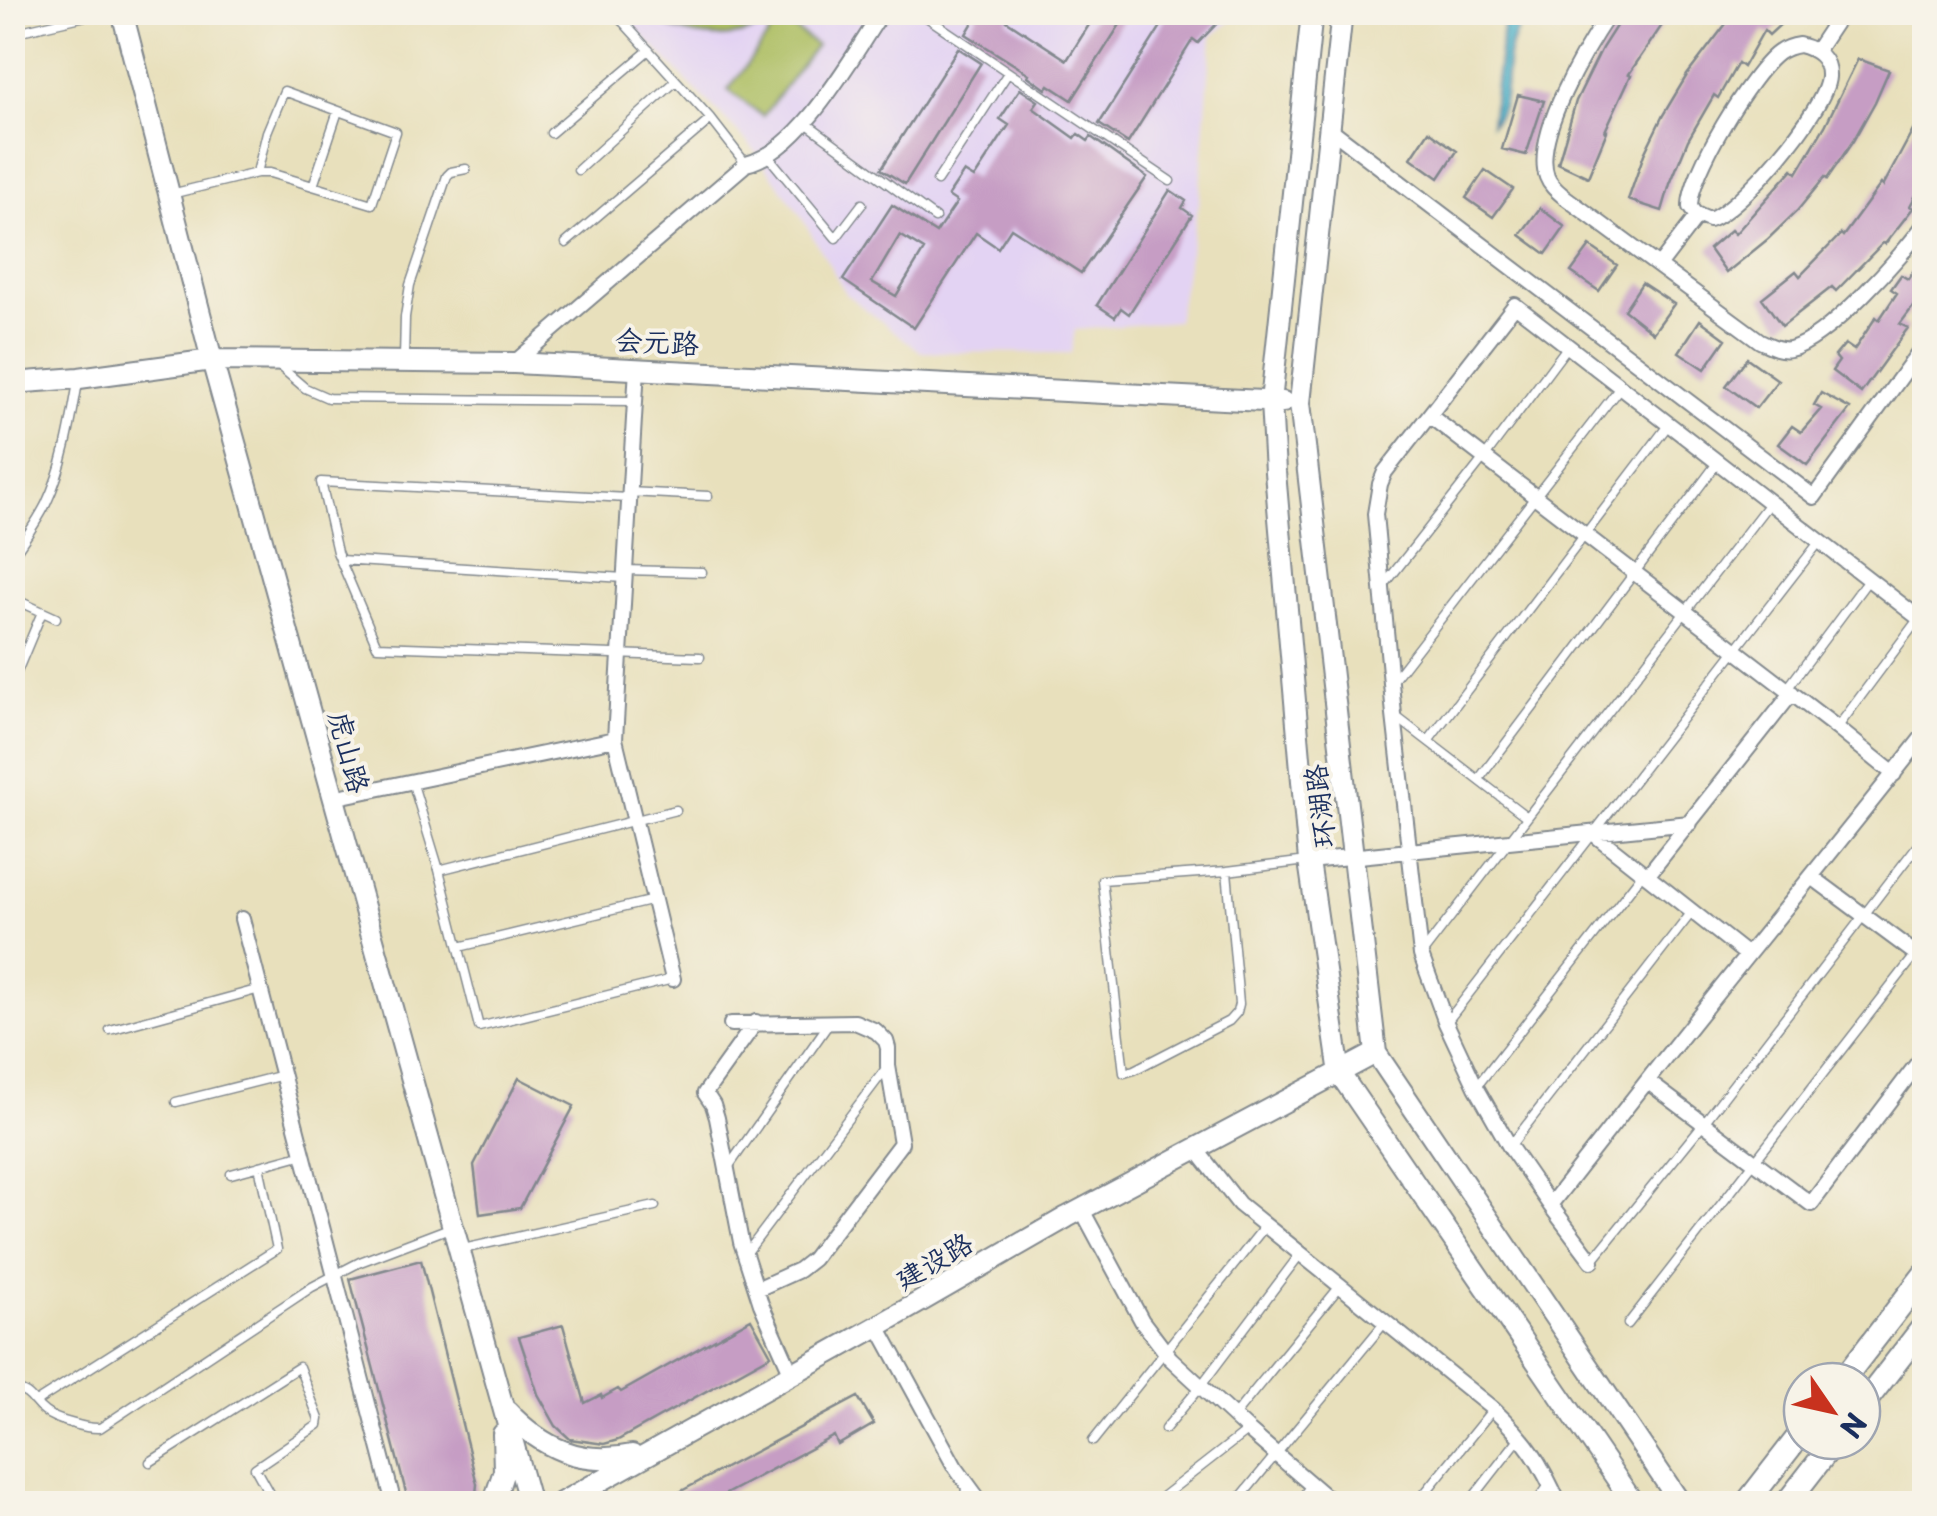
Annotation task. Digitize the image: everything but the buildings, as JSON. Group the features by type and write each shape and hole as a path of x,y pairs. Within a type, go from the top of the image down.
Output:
{"main road":[{"path":"1857,1361 1924,1275"},
{"path":"1882,1380 1924,1326"},
{"path":"1746,1504 1782,1458"},
{"path":"1786,1504 1819,1461"}],"street":[{"name":"虎山路","path":"122,12 212,360 530,1504"},
{"path":"514,363 746,164 768,156 806,123 882,12"},
{"name":"环湖路","path":"1312,12 1271,402 1309,861 1340,1074 1634,1504"},
{"name":"环湖路","path":"1342,12 1300,403 1376,1053 1681,1504"},
{"path":"1610,12 1558,106 1546,144 1546,173 1562,195 1760,341 1790,349 1814,336 1871,288 1924,224"},
{"path":"1816,51 1842,12"},
{"path":"1800,45 1816,51 1826,64 1826,85 1797,136 1763,176 1720,216 1710,220 1698,215 1690,207 1690,196 1714,142 1741,96 1779,52 1800,45"},
{"path":"1330,129 1814,497 1924,345"},
{"path":"1658,266 1698,215"},
{"path":"1592,1261 1510,1147 1476,1087 1446,1023 1421,955 1376,514 1380,484 1386,472 1515,305 1922,620"},
{"name":"会元路","path":"12,384 212,360 514,363 1300,403"},
{"path":"637,368 615,738 673,979"},
{"path":"1430,416 1894,774"},
{"path":"1645,874 1690,822 1789,691"},
{"path":"1550,1205 1924,735"},
{"path":"334,798 615,738"},
{"path":"1309,861 1690,822"},
{"path":"1594,834 1746,954"},
{"path":"1812,877 1922,953"},
{"path":"242,919 394,1504"},
{"path":"756,1022 705,1093 713,1105 756,1289 792,1374"},
{"path":"731,1024 855,1022 876,1030 886,1042 902,1143 813,1260 756,1289"},
{"name":"建设路","path":"559,1504 1082,1210 1376,1053"},
{"path":"1647,1082 1811,1204 1924,1055"},
{"path":"1196,1149 1240,1204 1522,1436 1559,1504"},
{"path":"1082,1210 1142,1321 1166,1352 1234,1418 1334,1504"},
{"path":"878,1326 946,1452 982,1504"},
{"path":"502,1406 524,1429 573,1455 610,1460 654,1451"},
{"path":"493,1504 504,1471 502,1406"},
{"path":"594,1504 654,1451"}],"lane":[{"path":"12,33 103,12"},
{"path":"611,12 711,118 746,164"},
{"path":"920,12 1170,181"},
{"path":"551,133 649,50"},
{"path":"937,181 1008,73"},
{"path":"578,170 676,80"},
{"path":"169,195 257,172 372,204 396,132 284,91 257,172"},
{"path":"314,186 338,110"},
{"path":"566,243 711,118"},
{"path":"806,123 934,218"},
{"path":"768,156 836,238 862,204"},
{"path":"404,363 407,298 416,266 447,176 466,169"},
{"path":"1382,587 1568,346"},
{"path":"273,361 305,388 328,398 634,401"},
{"path":"12,557 52,489 70,430 78,378"},
{"path":"1391,683 1620,386"},
{"path":"1429,740 1669,424"},
{"path":"1479,780 1718,462"},
{"path":"700,657 377,646 340,560 322,482 708,496"},
{"path":"1421,955 1770,502"},
{"path":"1446,1023 1820,541"},
{"path":"340,560 624,574 702,572"},
{"path":"1789,691 1869,579"},
{"path":"12,598 56,618"},
{"path":"12,684 42,612"},
{"path":"1837,728 1922,620"},
{"path":"1394,715 1527,817"},
{"path":"412,781 479,1027 673,979"},
{"path":"439,870 676,810"},
{"path":"1592,1261 1924,837"},
{"path":"1227,872 1236,1012 1229,1021 1124,1073 1102,880 1227,872 1309,861"},
{"path":"1476,1087 1645,874"},
{"path":"459,947 654,900"},
{"path":"1510,1147 1692,912"},
{"path":"1628,1324 1922,953"},
{"path":"110,1030 260,989"},
{"path":"726,1170 830,1022"},
{"path":"746,1255 888,1066"},
{"path":"176,1102 283,1074"},
{"path":"231,1174 304,1154"},
{"path":"36,1402 277,1249 259,1166"},
{"path":"458,1250 655,1206"},
{"path":"1094,1442 1266,1225"},
{"path":"12,1389 26,1392 50,1415 88,1428 100,1428 312,1287 452,1228"},
{"path":"1165,1429 1300,1253"},
{"path":"1234,1418 1340,1285"},
{"path":"1235,1504 1386,1322"},
{"path":"150,1462 298,1366 319,1419 318,1425 254,1468 275,1504"},
{"path":"1416,1504 1493,1409"},
{"path":"1158,1502 1248,1430"},
{"path":"1468,1504 1522,1436"},
{"path":"965,1504 966,1484"},
{"path":"1297,1504 1312,1484"},
{"path":"1535,1504 1550,1484"}],"shaded area":[{"path":"620,13 1241,13 1212,36 1199,200 1177,321 1075,330 1071,353 921,352 847,295 799,213 750,145"}],"green space":[{"path":"643,13 713,16 784,13 750,32 714,37 678,30"},
{"path":"781,19 816,45 763,116 728,90"}],"water":[{"path":"1505,12 1525,13 1509,52 1501,109 1491,124"}]}
